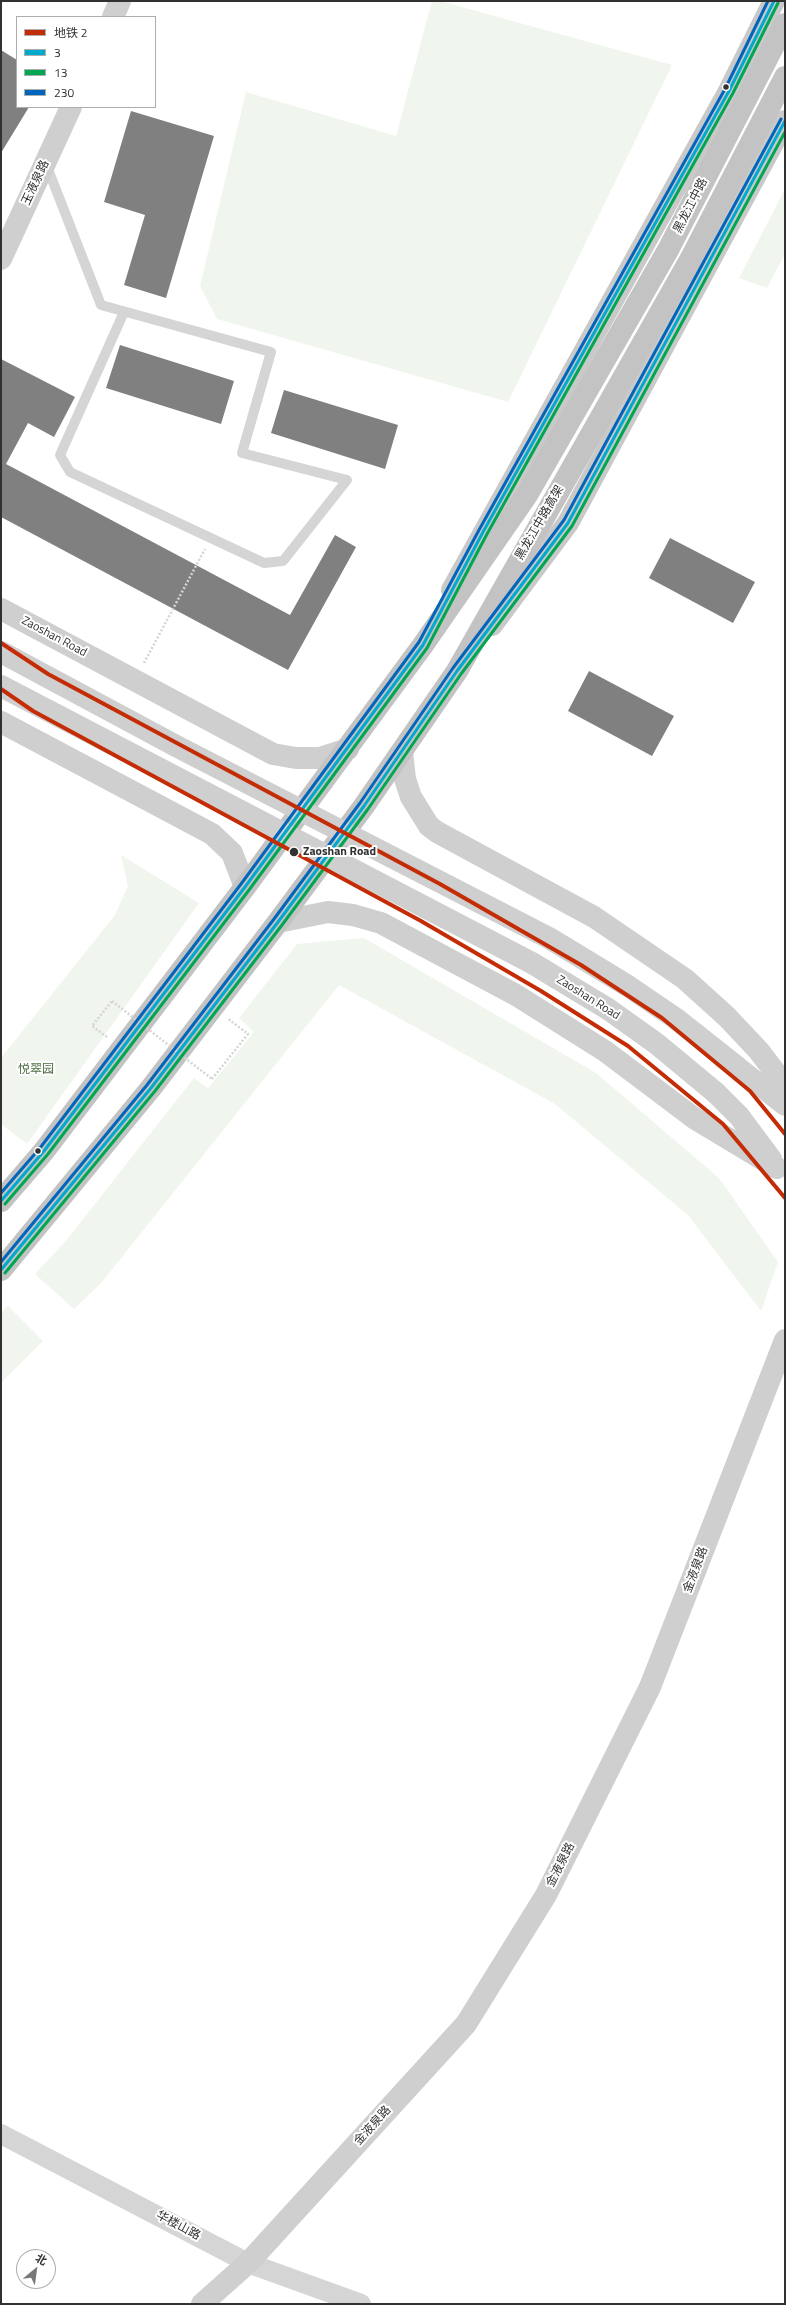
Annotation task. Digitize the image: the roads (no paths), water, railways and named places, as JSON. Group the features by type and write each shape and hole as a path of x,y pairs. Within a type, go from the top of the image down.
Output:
{"highway":[{"name":"黑龙江中路","path":"591,386 668,250 785,24"},
{"name":"黑龙江中路","path":"613,397 690,260 785,77"},
{"name":"黑龙江中路高架","path":"1,1201 44,1151 348,749 423,645 527,495 591,386"},
{"name":"黑龙江中路高架","path":"1,1270 151,1088 278,922 402,752 457,671 613,397"}],"main road":[{"path":"423,645 483,532 729,91 774,1"},
{"path":"457,671 568,523 785,121"}],"street":[{"path":"113,16 120,1"},
{"name":"玉液泉路","path":"2,255 71,108"},
{"name":"Zaoshan Road","path":"1,609 273,754 296,758 320,758 348,749"},
{"path":"1,652 185,750 549,938 628,986 675,1018 785,1105"},
{"name":"Zaoshan Road","path":"1,686 532,963 608,1009 651,1039 716,1093 739,1116 781,1173"},
{"path":"1,722 212,834 232,853 245,887"},
{"path":"402,752 405,779 411,798 429,826 436,832 594,917 685,979 727,1016 759,1050 785,1085"},
{"name":"Zaoshan Road","path":"278,922 328,912 353,915 381,923 516,995 605,1051 694,1118 781,1173"},
{"name":"金液泉路","path":"202,2304 248,2263 466,2024 546,1895 650,1687 785,1340"},
{"name":"华楼山路","path":"1,2134 248,2263 361,2304"}],"lane":[{"path":"46,163 101,305 271,352 242,453 347,480 283,561 264,563 70,472 60,455 124,312"}],"metro line":[{"name":"2","path":"1,643 48,674 440,884 581,965 662,1018 750,1091 785,1134"},
{"name":"2","path":"1,689 33,711 421,921 541,991 628,1046 723,1124 785,1198"}],"place":[{"name":"Zaoshan Road","path":"294,852"}],"park label":[{"name":"悦翠园","path":"36,1070"}]}
